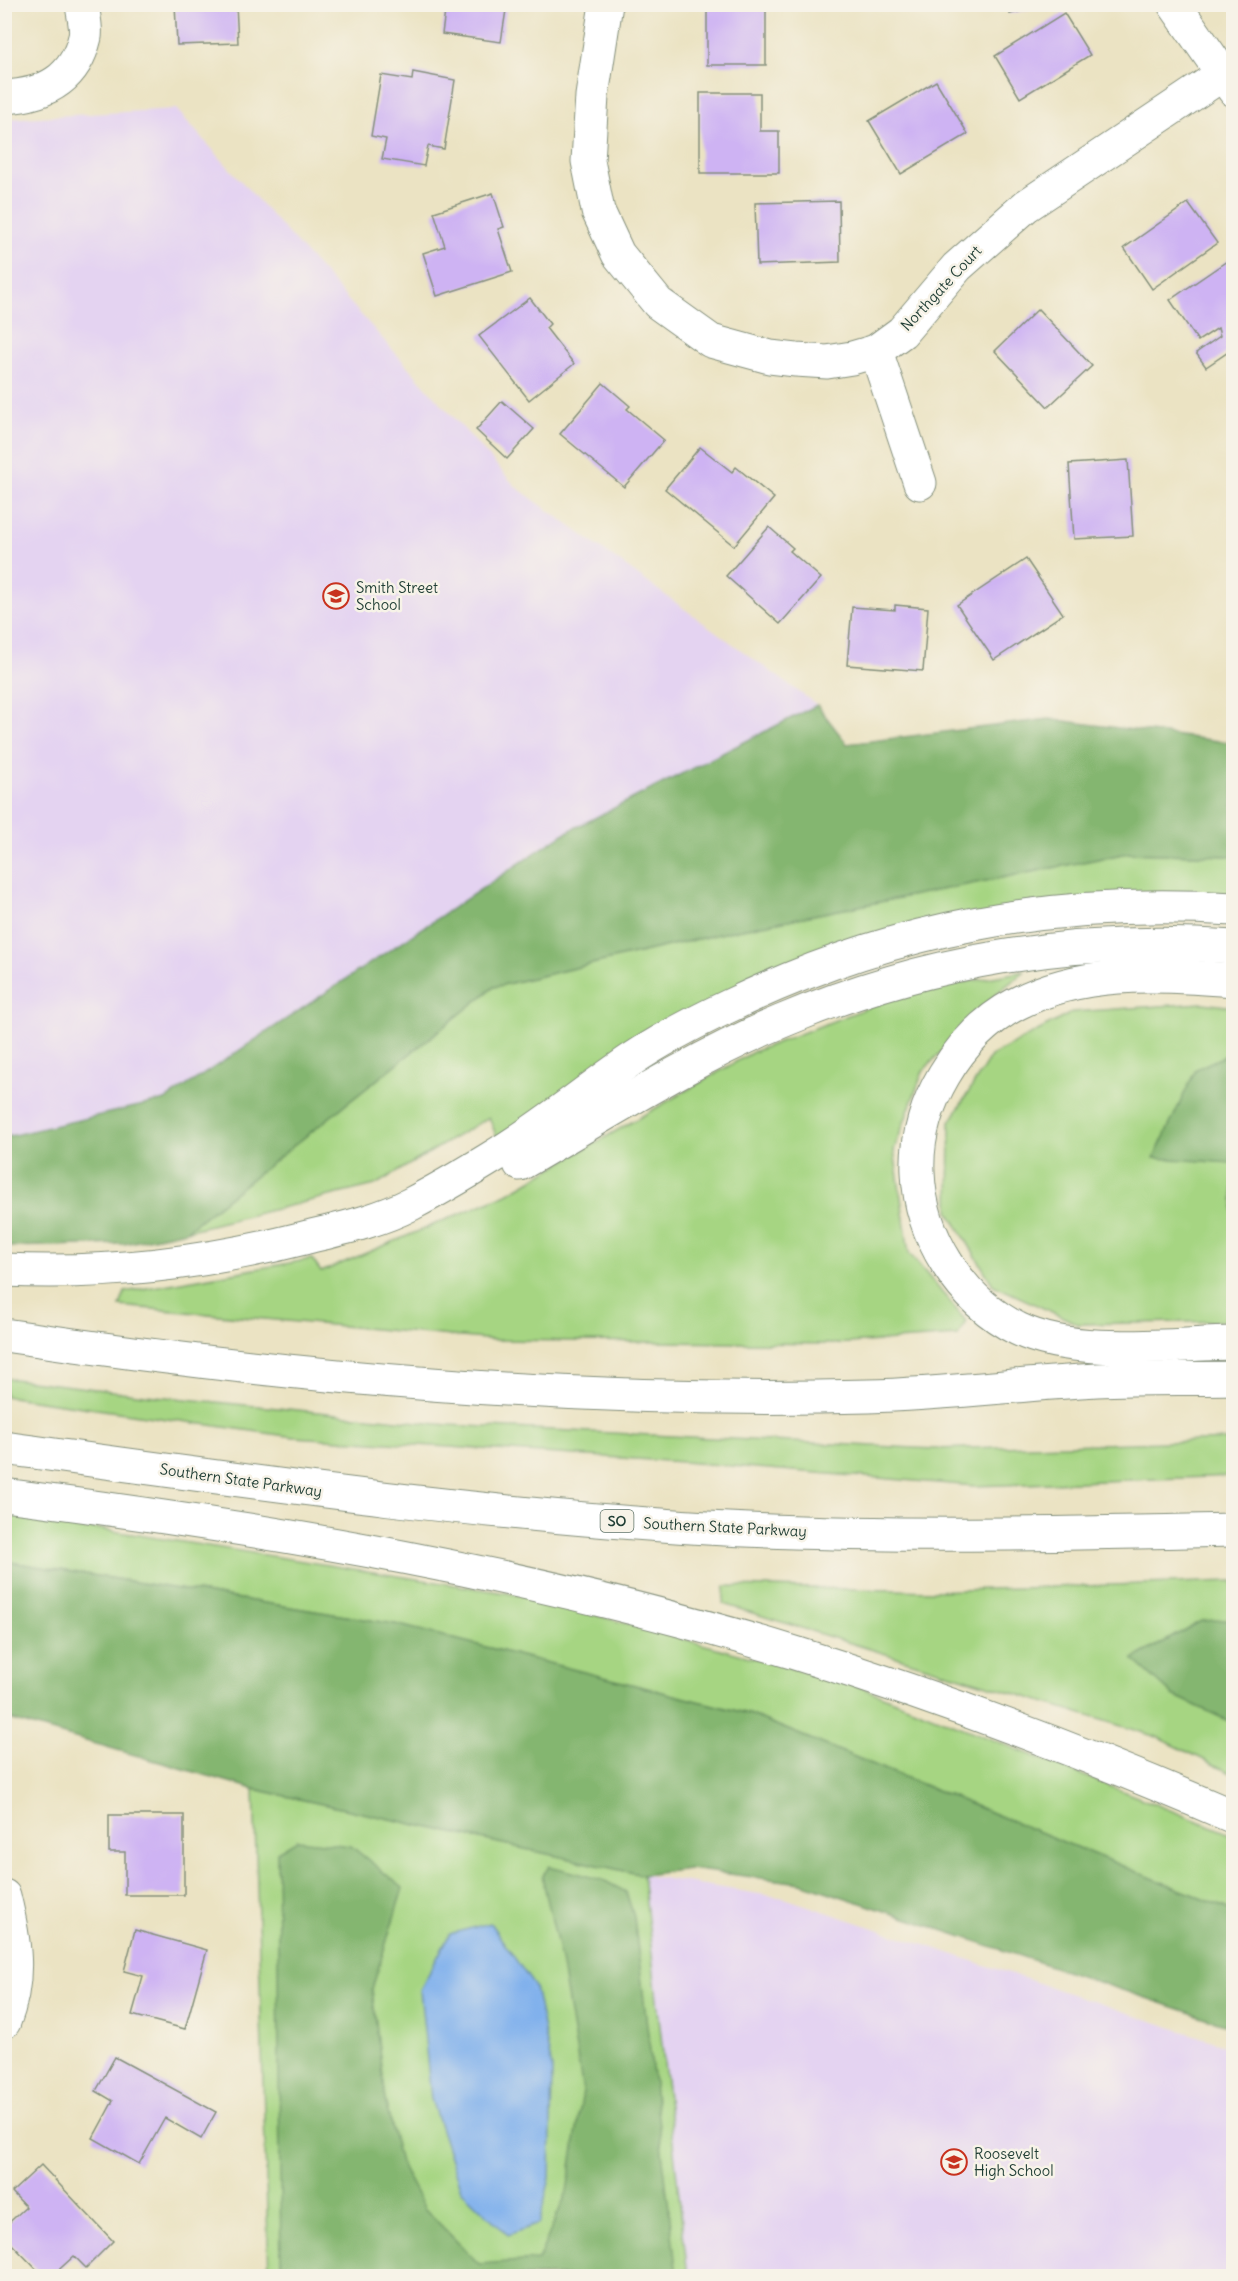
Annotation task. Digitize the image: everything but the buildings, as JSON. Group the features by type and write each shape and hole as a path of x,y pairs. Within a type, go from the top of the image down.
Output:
{"main road":[{"path":"4,97 44,89 71,72 86,36 82,4"},
{"name":"Northgate Court","path":"606,4 592,96 588,161 598,211 618,254 658,303 711,341 770,357 826,362 876,351 902,332 957,267 1026,206 1228,82"},
{"path":"1174,4 1228,82"},
{"path":"876,351 920,483"},
{"path":"409,1205 540,1127 632,1060 678,1031 777,984 874,947 928,933 1053,911 1156,904 1233,909"},
{"path":"4,1270 93,1272 205,1259 258,1250 352,1227 506,1172 728,1047 828,1003 885,984 1005,956 1058,948 1173,943 1233,947"},
{"path":"1233,980 1140,975 1106,977 1043,992 1014,1005 967,1043 948,1069 925,1122 918,1172 927,1222 937,1247 953,1272 994,1315 1019,1330 1072,1344 1104,1346 1233,1343"},
{"path":"4,1335 277,1370 496,1388 676,1395 869,1396 1100,1380 1233,1378"},
{"name":"Southern State Parkway","path":"4,1449 418,1503 555,1517 705,1528 924,1535 1233,1530"},
{"path":"4,1495 290,1535 486,1574 682,1621 795,1653 999,1722 1233,1817"},
{"path":"4,1896 15,1940 15,1976 4,2022"}],"shaded area":[{"name":"Smith Street School","path":"176,109 516,487 817,705 565,833 165,1100 5,1137 5,119"},
{"name":"Roosevelt High School","path":"643,1875 784,1898 1233,2048 1233,2276 688,2276"}],"green space":[{"path":"817,705 847,744 1049,719 1233,743 1233,856 1128,853 732,931 494,987 186,1231 124,1244 5,1247 5,1137 165,1100 565,833"},
{"path":"1128,853 1233,856 1233,896 814,954 497,1138 489,1117 375,1185 186,1231 494,987 732,931"},
{"path":"1025,971 996,994 923,1071 894,1150 909,1253 966,1321 958,1336 833,1344 495,1340 120,1306 125,1292 312,1259 321,1272 507,1194 753,1052 903,994"},
{"path":"1203,1003 1233,1007 1233,1321 1078,1324 993,1285 949,1212 950,1122 991,1056 1073,1012"},
{"path":"1233,1052 1233,1163 1154,1158 1196,1069"},
{"path":"5,1378 145,1395 448,1425 935,1449 1233,1440 1233,1476 975,1486 683,1462 294,1437 5,1396"},
{"path":"4,1514 525,1596 860,1687 1233,1835 1233,1911 749,1714 395,1624 5,1561"},
{"path":"4,1561 395,1624 749,1714 1233,1911 1233,2027 801,1883 689,1869 643,1875 254,1789 5,1718"},
{"path":"1233,1581 1233,1774 1157,1737 723,1604 725,1586 933,1591"},
{"path":"1233,1619 1233,1723 1173,1695 1133,1659 1201,1621"},
{"path":"254,1789 643,1875 688,2276 269,2276"},
{"path":"297,1840 351,1846 403,1888 372,1989 385,2100 400,2163 425,2209 479,2264 538,2260 567,2192 583,2091 561,1960 542,1876 550,1866 603,1880 626,1892 634,1917 677,2276 281,2276 277,1852"}],"water":[{"path":"490,1923 535,1987 552,2068 550,2178 539,2224 508,2235 461,2190 431,2099 420,1990 450,1934"}],"place":[{"name":"Smith Street School","path":"336,596"},
{"name":"Roosevelt High School","path":"954,2162"}]}
